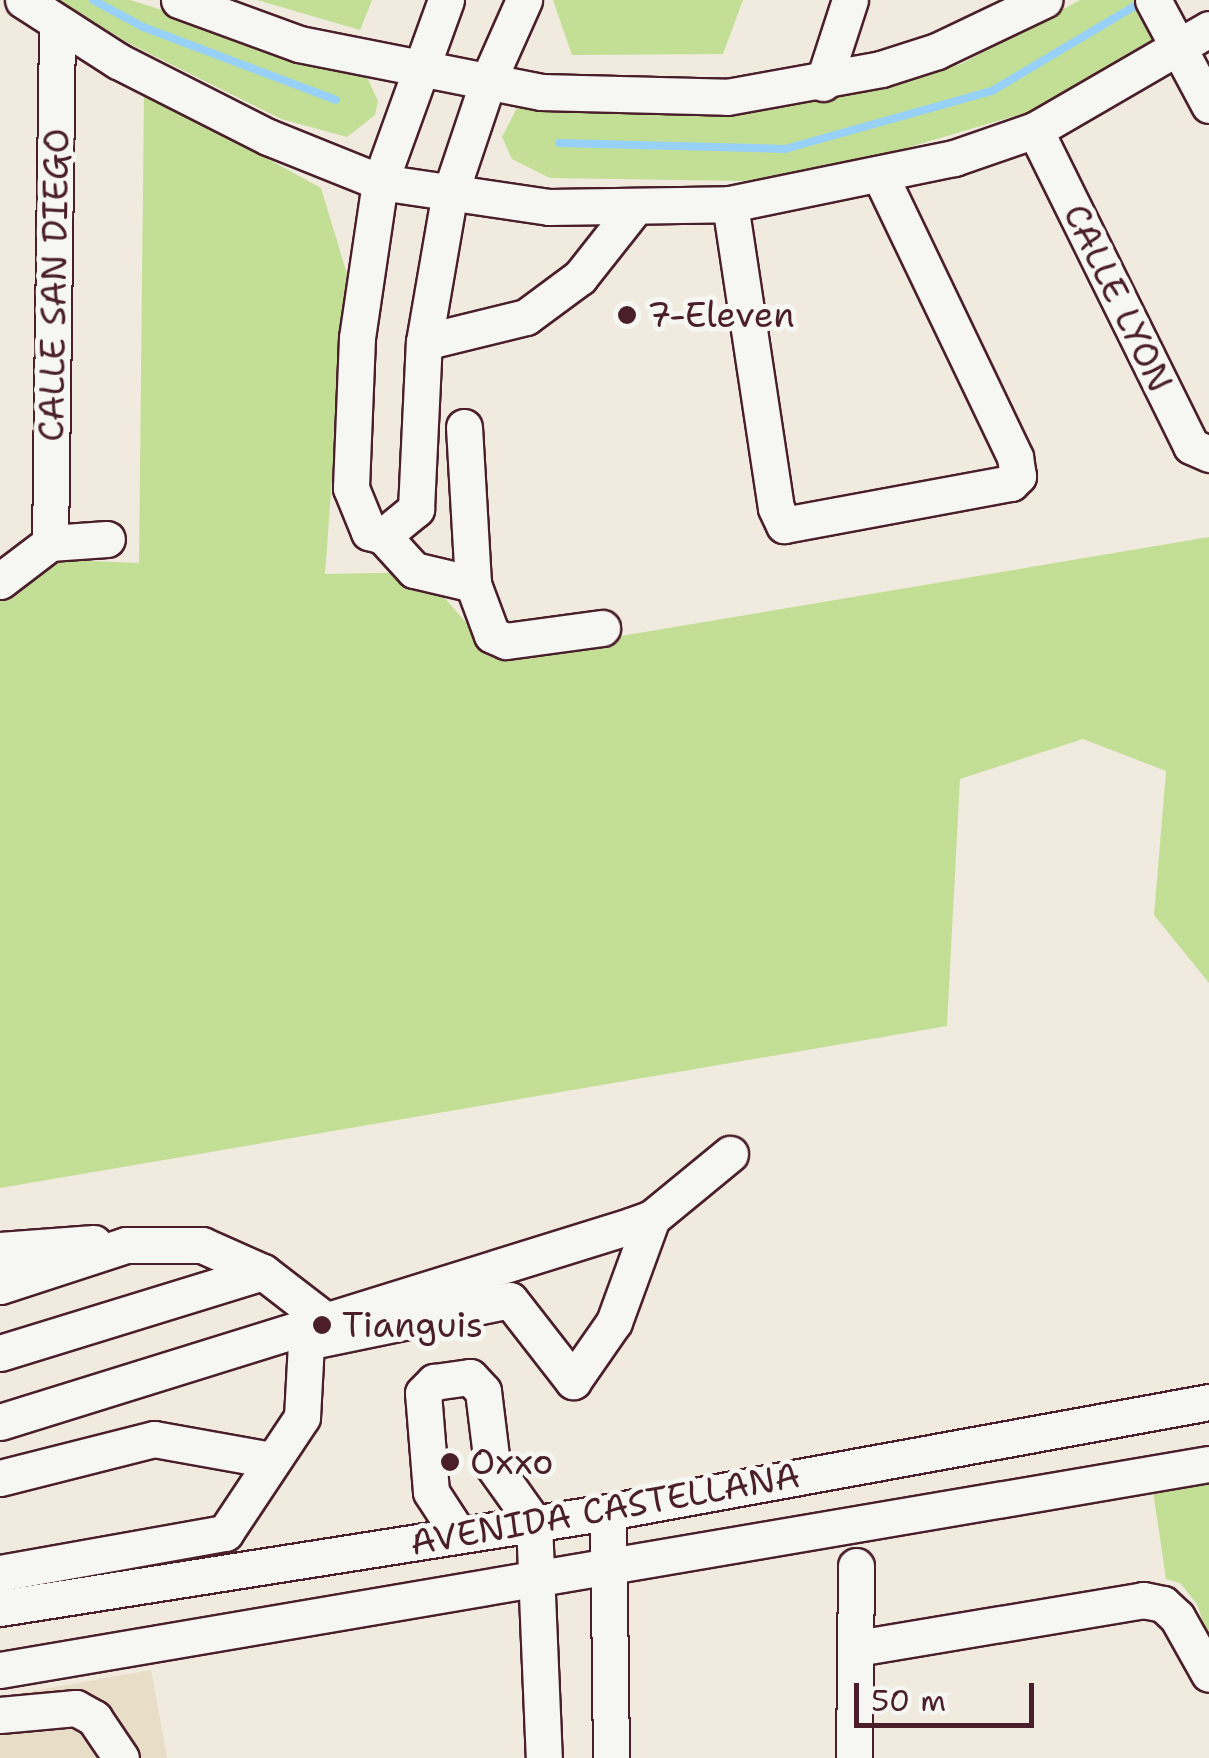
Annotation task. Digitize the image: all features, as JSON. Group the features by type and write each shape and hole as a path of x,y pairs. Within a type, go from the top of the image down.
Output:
{"street":[{"path":"23,0 57,27 268,137 380,182 450,197 548,207 730,204 880,177 1036,130 1194,38"},
{"path":"179,0 299,44 541,92 728,98 823,84 938,51 1044,0"},
{"path":"446,0 416,68 380,182 357,338 351,488 368,532 383,536 414,570 473,584"},
{"path":"383,536 416,508 424,342 450,197 488,81 524,0"},
{"path":"823,84 850,0"},
{"path":"1153,0 1194,38 1209,106"},
{"name":"CALLE SAN DIEGO","path":"50,543 57,27"},
{"name":"CALLE LYON","path":"1036,130 1192,446 1209,454"},
{"path":"730,204 776,508 784,525 1011,483 1018,476 1015,457 880,177"},
{"path":"424,342 526,317 580,277 636,206"},
{"path":"464,426 473,584 483,621 492,635 506,641 602,628"},
{"path":"0,581 50,543 107,540"},
{"path":"0,1422 652,1218 730,1154"},
{"path":"0,1573 225,1534 302,1417 306,1342 510,1300 574,1382 614,1322 652,1218"},
{"path":"0,1286 126,1245"},
{"path":"0,1250 202,1245 263,1272 325,1320"},
{"path":"0,1353 263,1272"},
{"path":"458,1535 430,1492 423,1393 434,1382 478,1380 492,1464 534,1522 544,1758"},
{"name":"AVENIDA CASTELLANA","path":"0,1608 608,1512 1209,1402"},
{"path":"0,1478 154,1439 271,1460"},
{"path":"875,1462 885,1517"},
{"name":"AVENIDA CASTELLANA","path":"0,1670 1209,1464"},
{"path":"608,1512 611,1758"},
{"path":"854,1758 856,1566"},
{"path":"858,1648 1143,1600 1163,1604 1178,1617 1209,1674"},
{"path":"0,1715 76,1708 109,1752"},
{"path":"0,1728 69,1720 96,1736 109,1752"}],"shaded area":[{"path":"151,1670 167,1758 0,1758 0,1697"}],"green space":[{"path":"59,0 130,0 365,73 378,101 375,115 347,137 281,119 128,43"},
{"path":"257,0 372,0 360,30"},
{"path":"553,0 743,0 723,54 572,55"},
{"path":"1080,0 1144,0 1155,32 1150,49 1038,109 869,159 744,181 550,178 512,159 502,137 517,108 537,99 834,93 961,64"},
{"path":"144,91 321,188 347,274 325,574 422,572 496,657 1209,537 1209,983 1154,915 1166,771 1083,739 960,779 947,1026 0,1188 0,588 38,559 139,563"},
{"path":"1209,1481 1209,1639 1197,1604 1180,1583 1166,1579 1153,1491"}],"waterway":[{"path":"93,0 143,27 336,100"},
{"path":"559,143 785,149 992,91 1136,5"}],"place":[{"name":"7-Eleven","path":"627,315"},
{"name":"Tianguis","path":"322,1325"},
{"name":"Oxxo","path":"450,1462"}]}
